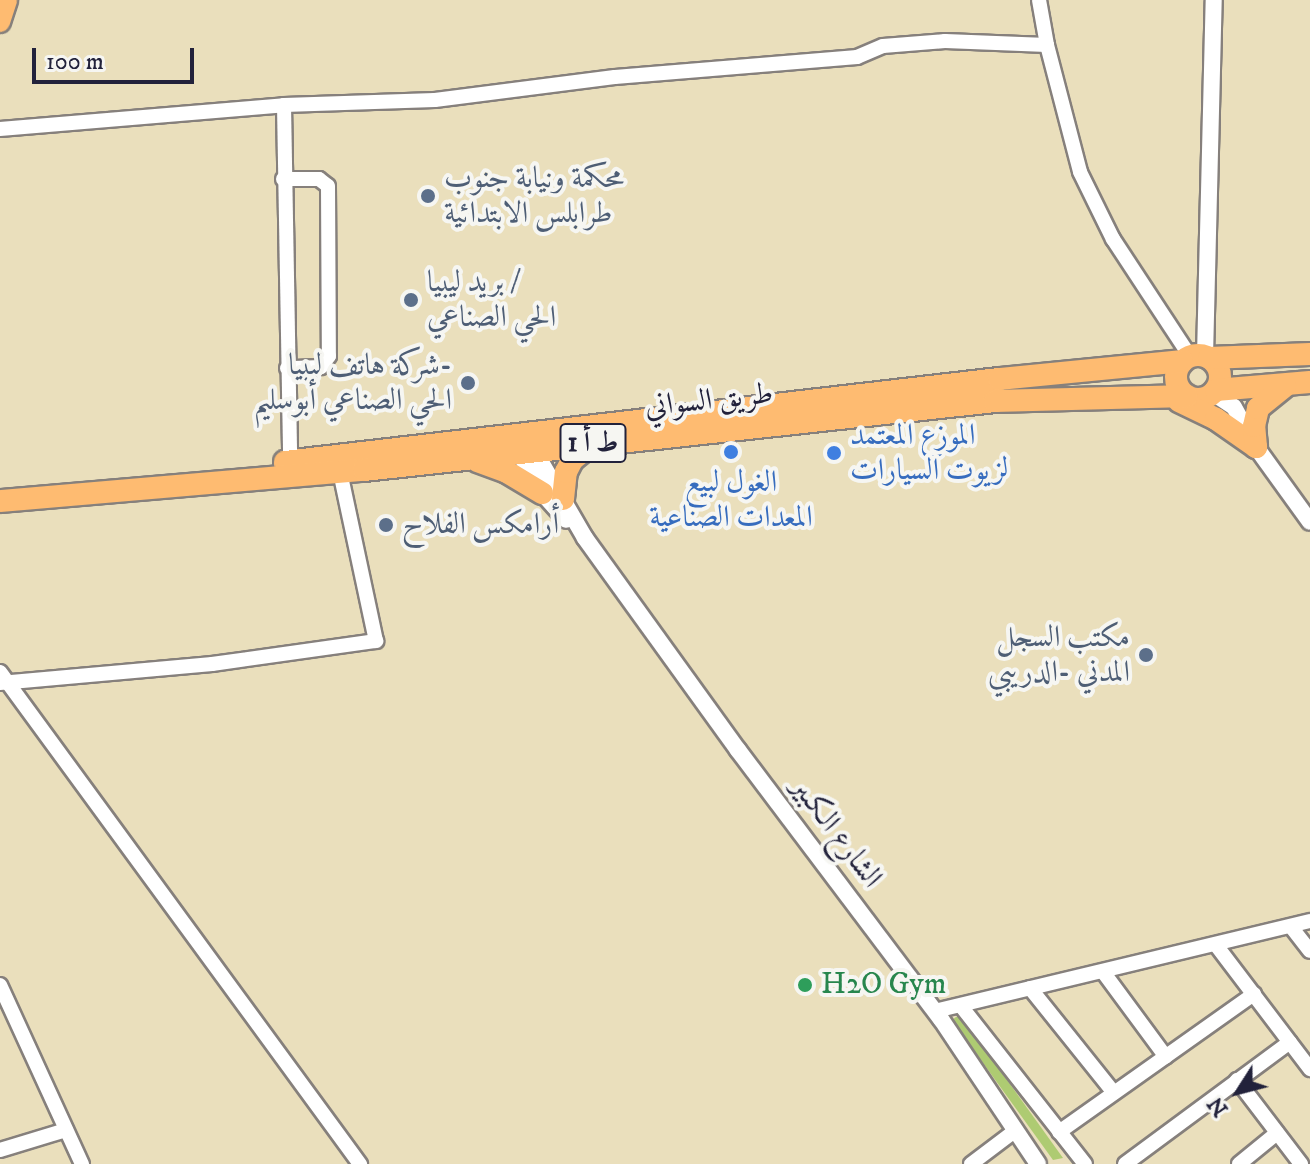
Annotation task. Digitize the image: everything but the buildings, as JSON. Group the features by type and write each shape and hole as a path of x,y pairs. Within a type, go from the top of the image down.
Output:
{"highway":[{"name":"طريق السواني","path":"0,487 522,444 1015,377 1197,358 1310,354"},
{"path":"1177,396 1176,380 1197,358 1219,370 1214,391"},
{"path":"1177,396 1200,399 1214,391 1299,383"},
{"path":"1256,447 1254,426 1258,408 1270,394 1299,383"},
{"name":"طريق السواني","path":"0,501 340,472 468,458 522,444 593,443 1013,399 1177,396"},
{"path":"1177,396 1256,447"},
{"path":"468,458 507,472 552,496 582,450 593,443"}],"main road":[{"path":"0,22 7,0"}],"street":[{"path":"1039,0 1047,45 1080,172 1113,239 1197,358"},
{"path":"1197,358 1214,0"},
{"path":"0,129 284,105 435,100 615,77 857,57 883,46 945,41 1047,45"},
{"path":"284,105 290,462"},
{"path":"283,179 319,179 328,186 329,356 321,367 287,368"},
{"path":"1214,391 1234,407 1256,447 1310,522"},
{"name":"الشارع الكبير","path":"522,444 552,496 935,1011 1038,1164"},
{"path":"2,679 212,664 376,641 340,472"},
{"path":"2,679 360,1164"},
{"path":"935,1011 1292,928 1310,921"},
{"path":"1292,928 1310,951"},
{"path":"1216,945 1310,1069"},
{"path":"1104,973 1166,1057"},
{"path":"0,985 82,1164"},
{"path":"1030,988 1114,1093"},
{"path":"1059,1132 1254,994"},
{"path":"961,1006 1082,1163"},
{"path":"0,1026 15,1020"},
{"path":"1125,1164 1290,1042"},
{"path":"1237,1080 1301,1164"},
{"path":"0,1150 66,1130"},
{"path":"971,1164 1016,1130"},
{"path":"1239,1164 1277,1133"}],"green space":[{"path":"962,1017 1063,1158 1053,1160 952,1020"}],"place":[{"name":"محكمة ونيابة جنوب طرابلس الابتدائية","path":"428,196"},
{"name":"بريد ليبيا / الحي الصناعي","path":"411,300"},
{"name":"شركة هاتف ليبيا- الحي الصناعي أبوسليم","path":"468,383"},
{"name":"الغول لبيع المعدات الصناعية","path":"731,452"},
{"name":"الموزع المعتمد لزيوت السيارات","path":"834,453"},
{"name":"أرامكس الفلاح","path":"386,525"},
{"name":"مكتب السجل المدني -الدريبي","path":"1146,655"},
{"name":"H2O Gym","path":"805,985"}]}
